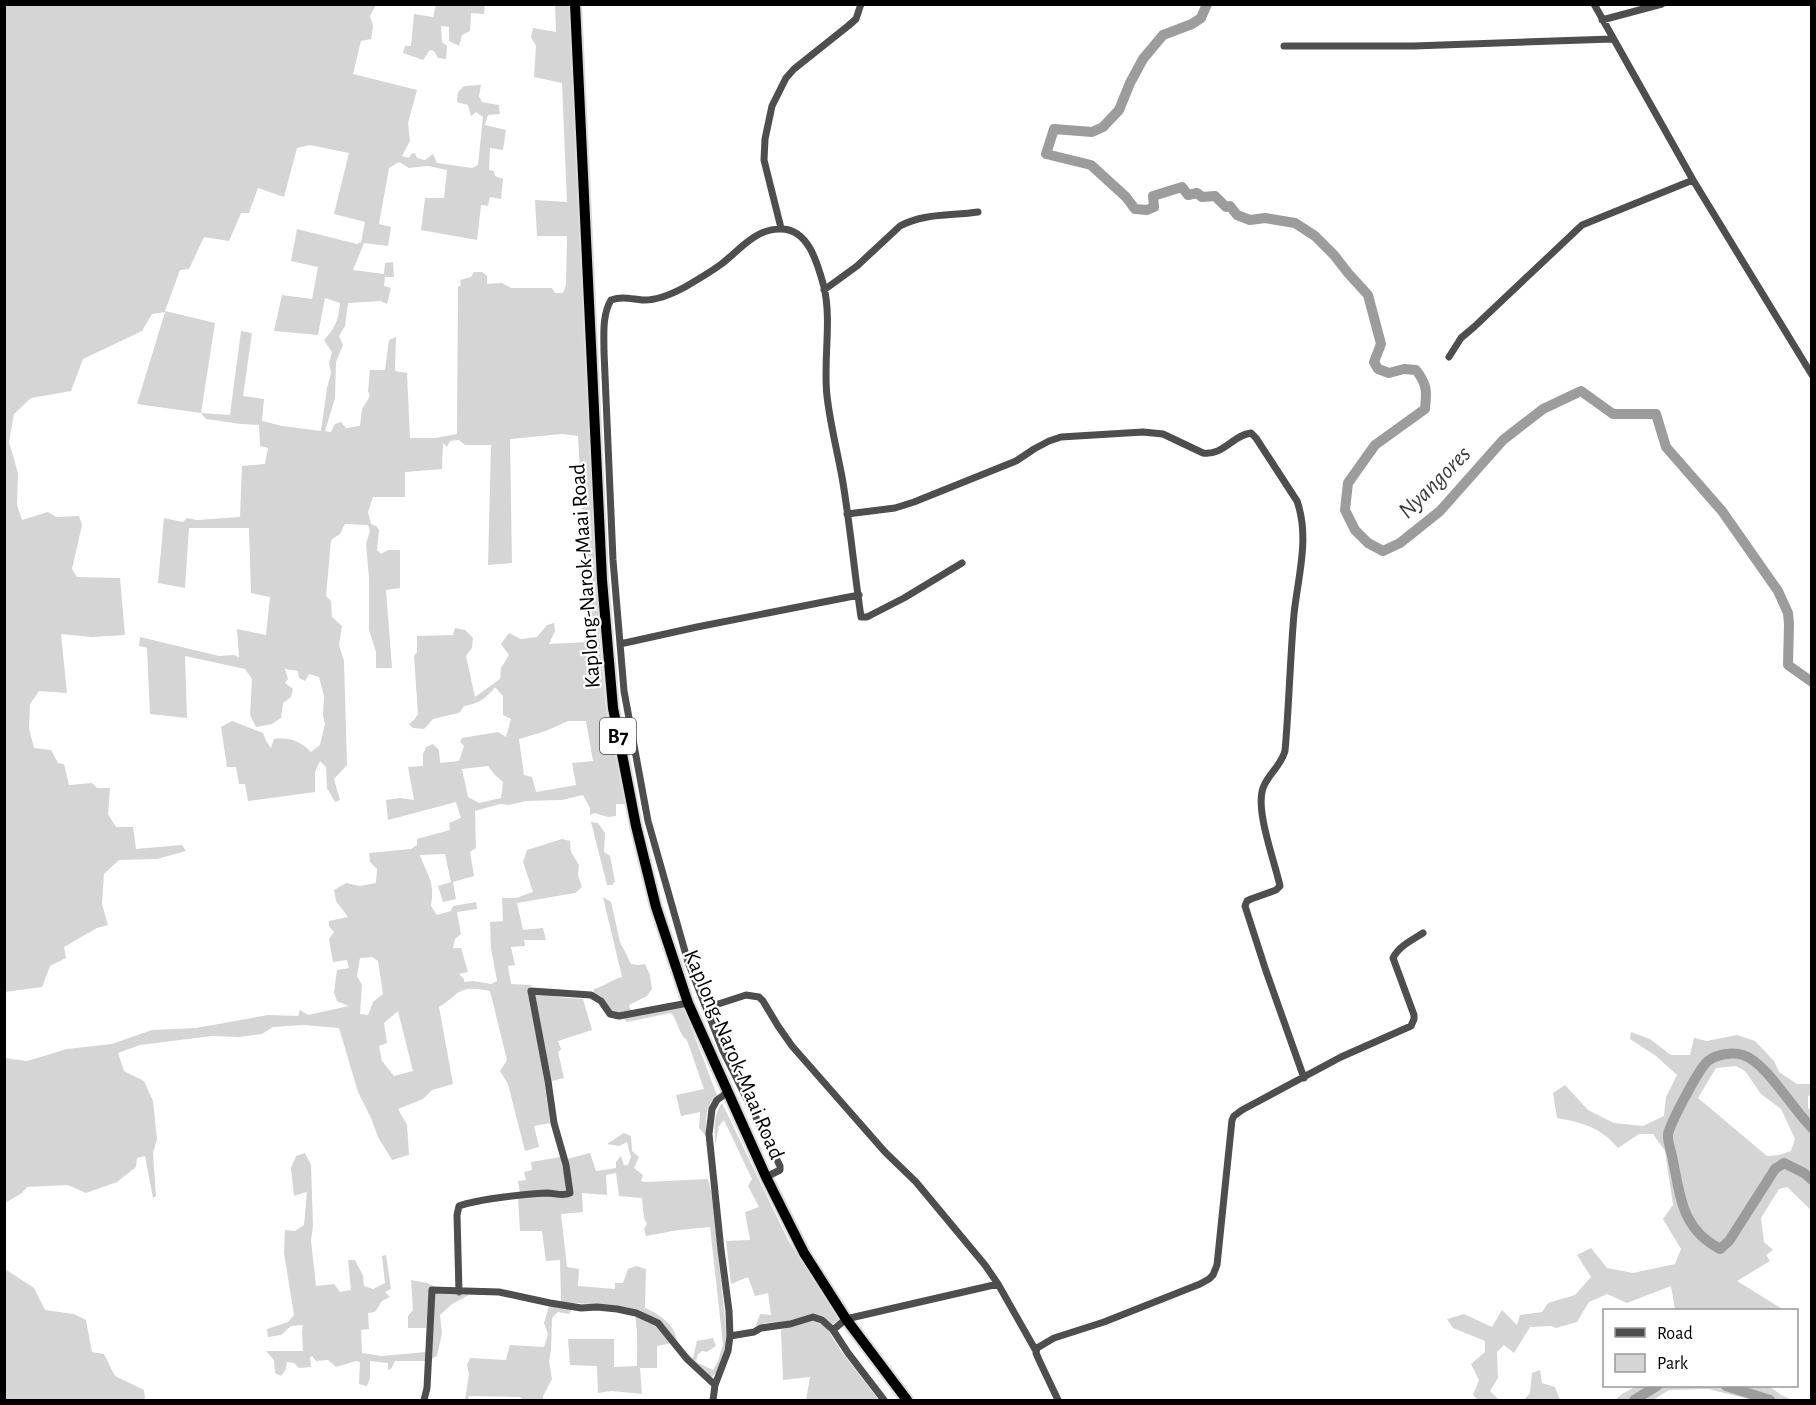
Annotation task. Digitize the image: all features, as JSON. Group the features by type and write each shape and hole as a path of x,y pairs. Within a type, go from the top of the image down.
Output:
{"highway":[{"name":"Kaplong-Narok-Maai Road","path":"576,4 602,580 613,708 654,897 688,1003 766,1177 804,1253 846,1319 907,1401"}],"street":[{"path":"781,228 764,160 765,139 772,106 786,78 848,26 855,19 861,4"},
{"path":"1594,4 1693,180 1812,375"},
{"path":"1602,20 1662,4"},
{"path":"1284,46 1414,46 1612,39"},
{"path":"1449,357 1461,338 1581,225 1693,180"},
{"path":"824,290 843,277 900,226 909,221 940,215 978,212"},
{"path":"766,1177 780,1170 780,1164 723,1051 683,950 648,821 624,691 614,560 604,352 604,331 611,300 620,297 643,300 662,298 714,269 754,237 781,228 791,231 806,242 813,254 824,290 827,330 826,395 848,514 861,615 864,618 904,598 962,563"},
{"path":"848,514 895,508 914,502 1016,461 1049,441 1061,437 1143,432 1163,434 1203,453 1211,454 1246,434 1251,433 1256,438 1297,501 1301,512 1303,548 1294,615 1285,751 1278,767 1265,784 1262,796 1268,848 1280,886 1276,890 1247,901 1245,906 1304,1078"},
{"path":"620,644 859,595"},
{"path":"627,781 640,779"},
{"path":"654,897 667,892"},
{"path":"1036,1351 1043,1343 1054,1338 1181,1293 1213,1275 1234,1116 1341,1057 1411,1026 1414,1015 1393,958 1397,951 1423,933"},
{"path":"459,1292 457,1215 459,1206 527,1195 570,1193 566,1165 554,1122 531,991 591,995 601,1001 610,1014 619,1016 688,1003"},
{"path":"706,1008 746,995 764,1000 792,1046 885,1152 916,1182 998,1284 1036,1351 1058,1401"},
{"path":"712,1401 715,1385 728,1351 730,1336 709,1134 712,1109 717,1100 728,1092"},
{"path":"833,1330 846,1319 998,1284"},
{"path":"424,1401 432,1290 499,1292 581,1308 617,1309 647,1317 658,1323 687,1359 715,1385"},
{"path":"730,1336 813,1317 822,1320 833,1330 884,1401"}],"green space":[{"path":"5,5 376,5 370,16 373,26 371,39 361,41 353,74 417,90 408,123 410,141 402,156 409,158 415,153 417,158 425,160 433,154 437,163 472,168 478,165 483,117 476,112 471,116 468,105 457,102 458,92 464,86 481,85 479,96 482,102 499,105 500,114 488,115 485,125 506,130 503,150 490,148 489,170 494,171 495,176 503,179 501,199 490,197 488,206 481,205 477,240 421,230 425,198 444,198 447,170 428,166 409,168 399,162 389,168 379,224 391,227 388,246 364,243 353,270 384,274 385,263 393,262 394,277 385,277 384,286 391,288 387,304 381,301 348,303 345,326 339,336 343,345 336,362 335,398 325,431 331,432 335,424 341,422 346,428 360,426 362,409 370,396 368,391 370,370 385,370 389,340 396,337 395,371 407,373 410,438 435,438 457,434 458,287 461,285 460,280 471,277 474,272 482,272 487,276 487,284 502,283 511,288 552,288 555,293 563,293 566,285 567,236 537,236 535,200 567,202 562,83 534,77 536,46 531,37 533,28 556,32 555,5 570,5 599,634 606,709 625,804 616,804 616,816 608,817 594,813 590,815 590,808 583,795 562,800 500,804 475,811 476,848 470,852 474,876 453,882 456,899 443,902 438,886 451,882 445,854 420,855 430,879 431,906 437,915 451,911 453,906 476,902 477,909 457,912 461,934 455,939 453,948 461,948 468,972 459,974 464,982 491,984 497,981 491,948 490,922 503,921 502,898 516,898 533,892 523,862 527,850 562,839 570,841 571,852 579,865 578,875 582,887 575,893 517,903 523,930 543,928 546,940 524,940 525,946 511,947 515,965 508,966 511,984 532,985 528,994 541,1059 550,1123 534,1126 539,1147 525,1151 508,1084 500,1071 507,1060 490,991 468,989 459,992 439,1007 453,1084 432,1090 423,1099 398,1109 407,1125 409,1155 392,1160 378,1137 358,1092 339,1028 303,1025 273,1027 262,1034 240,1037 212,1036 140,1045 118,1053 124,1071 144,1081 153,1101 157,1139 153,1153 156,1196 153,1198 145,1156 137,1158 136,1167 117,1182 86,1193 68,1185 27,1187 22,1193 5,1203 5,1058 27,1061 67,1049 112,1044 152,1030 196,1028 268,1015 298,1016 300,1010 308,1015 349,1006 337,1001 334,993 337,970 349,968 347,960 333,962 329,939 334,932 329,926 329,921 348,917 336,901 334,890 346,883 360,886 376,883 377,869 370,862 369,853 411,849 417,845 417,839 450,830 449,823 461,818 456,802 388,820 386,800 400,798 414,800 408,767 423,766 423,754 426,747 433,744 439,750 440,763 459,761 464,746 460,742 462,738 498,732 506,737 511,719 503,715 503,696 495,687 482,700 464,706 459,713 433,719 424,729 413,728 409,724 418,714 414,656 417,652 417,636 453,635 455,628 465,630 473,638 472,648 466,656 475,697 500,679 501,668 509,655 501,644 509,633 521,639 537,637 547,625 554,623 555,631 549,644 589,642 578,436 562,434 510,439 512,563 488,565 491,445 465,445 459,440 450,441 447,447 443,443 442,469 405,472 405,497 373,497 368,512 371,524 379,530 377,550 381,554 388,550 400,550 400,588 386,590 392,668 376,668 376,652 369,630 369,578 366,544 370,531 368,525 345,524 340,534 331,540 326,596 331,601 332,617 342,626 339,645 344,661 347,765 334,779 340,800 335,802 327,788 326,767 320,761 315,772 315,792 248,801 245,784 239,784 236,767 227,767 221,727 232,721 263,733 271,748 274,739 290,739 311,752 320,745 325,724 324,696 319,677 309,674 305,681 299,678 298,671 285,669 288,679 285,683 293,689 291,697 283,703 281,718 272,724 256,727 250,715 252,679 245,669 185,656 187,718 150,714 147,648 139,646 140,637 219,656 239,657 237,629 266,635 270,597 251,593 249,528 189,528 185,588 158,583 164,518 183,522 187,518 197,520 240,517 242,466 265,464 268,448 260,446 259,425 206,419 201,413 137,404 165,312 152,314 142,331 83,359 71,391 31,398 14,414 9,442 18,473 17,505 22,520 48,512 56,517 79,516 82,525 72,569 77,577 120,578 125,635 92,637 61,634 67,693 39,691 30,704 29,728 34,748 51,750 58,763 64,764 69,785 92,783 97,788 110,788 108,814 116,827 133,827 136,849 182,845 186,851 157,859 119,860 104,874 102,904 108,925 97,928 64,947 66,958 50,966 42,987 5,992","holes":["310,145 349,153 334,214 365,222 361,242 357,244 297,229 291,261 318,267 312,299 282,295 274,331 318,335 325,298 340,303 336,323 324,340 332,352 329,363 331,373 321,431 262,421 264,399 243,396 252,333 241,331 230,415 201,413 215,323 165,311 180,270 189,269 204,237 229,241 241,213 249,213 258,188 284,197 297,148","568,721 586,721 593,761 572,763 576,785 536,792 532,777 524,775 519,739 546,731","488,766 503,782 501,798 479,803 468,797 462,769","372,957 378,961 383,994 373,1002 368,1015 360,1014 362,985 357,976 360,958","398,1011 413,1071 394,1076 382,1061 379,1046 387,1043 384,1023"]},
{"path":"436,5 485,5 484,14 471,13 470,31 462,35 459,46 449,41 449,27 441,26 442,42 447,46 446,59 438,58 434,51 430,50 423,60 403,53 405,46 411,46 414,14 433,17"},
{"path":"591,822 598,823 605,833 604,852 610,856 615,881 612,885 607,885"},
{"path":"603,897 611,902 620,942 631,964 645,964 650,975 652,989 647,996 629,1005 631,1012 612,1013 602,997 593,993 594,989 622,977"},
{"path":"536,992 583,999 592,1030 558,1041 564,1078 552,1081 533,994"},
{"path":"683,1006 717,1095 708,1109 706,1136 699,1128 700,1112 681,1116 676,1095 704,1089 687,1040 671,1013 627,1022 623,1018"},
{"path":"1631,1032 1650,1039 1671,1055 1690,1055 1694,1038 1707,1041 1737,1035 1755,1041 1774,1061 1779,1072 1797,1084 1811,1084 1808,1108 1812,1111 1811,1210 1787,1187 1779,1189 1761,1218 1764,1242 1773,1250 1766,1255 1770,1261 1737,1281 1782,1309 1675,1309 1671,1286 1627,1303 1607,1294 1589,1302 1577,1322 1556,1328 1551,1326 1530,1327 1514,1353 1504,1345 1497,1352 1498,1378 1490,1391 1499,1400 1478,1400 1473,1395 1479,1380 1471,1364 1485,1352 1485,1341 1453,1328 1447,1319 1464,1314 1492,1327 1502,1310 1517,1325 1520,1315 1542,1312 1548,1303 1575,1295 1591,1277 1577,1255 1591,1248 1607,1268 1633,1273 1675,1264 1681,1249 1663,1219 1673,1205 1665,1151 1653,1134 1639,1134 1618,1148 1605,1135 1591,1127 1557,1118 1553,1093 1565,1085 1588,1110 1614,1123 1643,1126 1664,1116 1666,1097 1677,1075 1656,1056 1630,1039","holes":["1736,1066 1745,1071 1761,1094 1781,1109 1795,1139 1791,1151 1767,1156 1698,1098 1716,1068"]},
{"path":"722,1103 788,1240 840,1319 832,1325 823,1317 812,1314 784,1322 765,1323 755,1328 760,1314 771,1315 768,1293 755,1296 748,1277 731,1284 726,1241 750,1240 745,1212 759,1207 748,1186 752,1179 724,1120 719,1126 715,1146 715,1118"},
{"path":"624,1133 631,1136 632,1151 639,1157 634,1168 643,1175 641,1181 708,1179 712,1196 727,1337 725,1353 712,1377 705,1374 680,1347 693,1358 697,1341 713,1338 716,1346 707,1352 702,1351 698,1354 696,1362 713,1370 723,1344 710,1227 646,1236 644,1229 647,1224 644,1218 642,1198 619,1196 616,1173 606,1175 607,1195 582,1193 583,1212 561,1214 567,1267 579,1269 578,1286 615,1289 615,1283 623,1283 628,1269 636,1266 646,1269 645,1308 670,1325 677,1341 658,1319 618,1306 561,1302 560,1260 546,1261 542,1231 520,1231 518,1198 550,1195 566,1198 571,1195 567,1159 590,1153 596,1171 616,1168 616,1162 621,1156 624,1165 628,1165 631,1157 627,1142 619,1146 607,1144"},
{"path":"305,1153 311,1165 313,1226 311,1241 316,1286 334,1284 340,1292 351,1290 348,1260 355,1260 363,1276 364,1286 373,1289 385,1283 382,1256 386,1255 391,1289 385,1292 390,1297 382,1301 375,1312 368,1313 369,1329 361,1330 362,1353 381,1356 426,1352 426,1361 395,1361 388,1370 388,1363 370,1361 370,1378 367,1386 359,1384 360,1362 336,1367 328,1360 316,1361 312,1356 310,1357 311,1367 299,1368 294,1363 287,1362 286,1369 281,1376 275,1373 274,1360 266,1351 303,1351 303,1325 291,1326 281,1335 268,1337 267,1329 288,1322 294,1315 284,1253 285,1230 295,1231 304,1225 307,1192 294,1196 291,1168 296,1156"},
{"path":"560,1157 567,1190 564,1192 520,1193 518,1181 526,1180 524,1172 532,1170 531,1162"},
{"path":"5,1269 34,1288 45,1310 74,1314 86,1320 92,1352 104,1354 115,1376 144,1390 145,1400 5,1400"},
{"path":"411,1280 435,1287 429,1293 426,1328 408,1328 408,1316 413,1310"},
{"path":"435,1293 469,1295 452,1304 440,1315 442,1333 437,1356 431,1359"},
{"path":"549,1306 572,1309 569,1314 558,1312 552,1318 549,1361 552,1379 543,1400 469,1396 468,1400 465,1400 469,1374 467,1365 470,1358 506,1360 510,1345 544,1347 548,1334 544,1323"},
{"path":"635,1315 655,1323 672,1343 657,1346 657,1368 640,1368 642,1394 611,1391 598,1393 597,1366 570,1365 568,1339 614,1339 614,1367 637,1366"},
{"path":"812,1320 820,1322 827,1329 879,1400 806,1400 810,1377 783,1380 781,1330"},
{"path":"1540,1370 1542,1383 1555,1387 1560,1400 1524,1400 1530,1393 1532,1373"},
{"path":"1634,1387 1770,1387 1793,1400 1753,1400 1708,1389 1669,1390 1653,1400 1615,1400"}],"waterway":[{"name":"Nyangores","path":"1207,4 1201,18 1192,24 1163,35 1143,59 1119,110 1103,127 1092,132 1054,129 1046,154 1091,165 1126,197 1135,209 1147,210 1154,207 1153,196 1182,187 1188,195 1197,193 1202,197 1215,196 1226,207 1230,206 1237,215 1250,220 1265,218 1295,223 1315,236 1368,295 1381,344 1374,362 1378,369 1389,373 1404,369 1416,370 1424,384 1426,397 1425,409 1375,445 1348,483 1345,510 1355,530 1368,543 1383,551 1400,543 1440,511 1503,440 1543,409 1581,391 1613,414 1656,414 1666,447 1722,511 1778,591 1788,613 1788,665 1812,682"},
{"name":"Nyangores","path":"1812,1128 1761,1067 1743,1055 1730,1054 1715,1057 1704,1066 1692,1084 1668,1134 1685,1212 1698,1232 1720,1249 1729,1241 1775,1169 1784,1163 1804,1173 1812,1180"},
{"name":"Nyangores","path":"1634,1400 1655,1387"},
{"name":"Nyangores","path":"1729,1387 1770,1400"}]}
